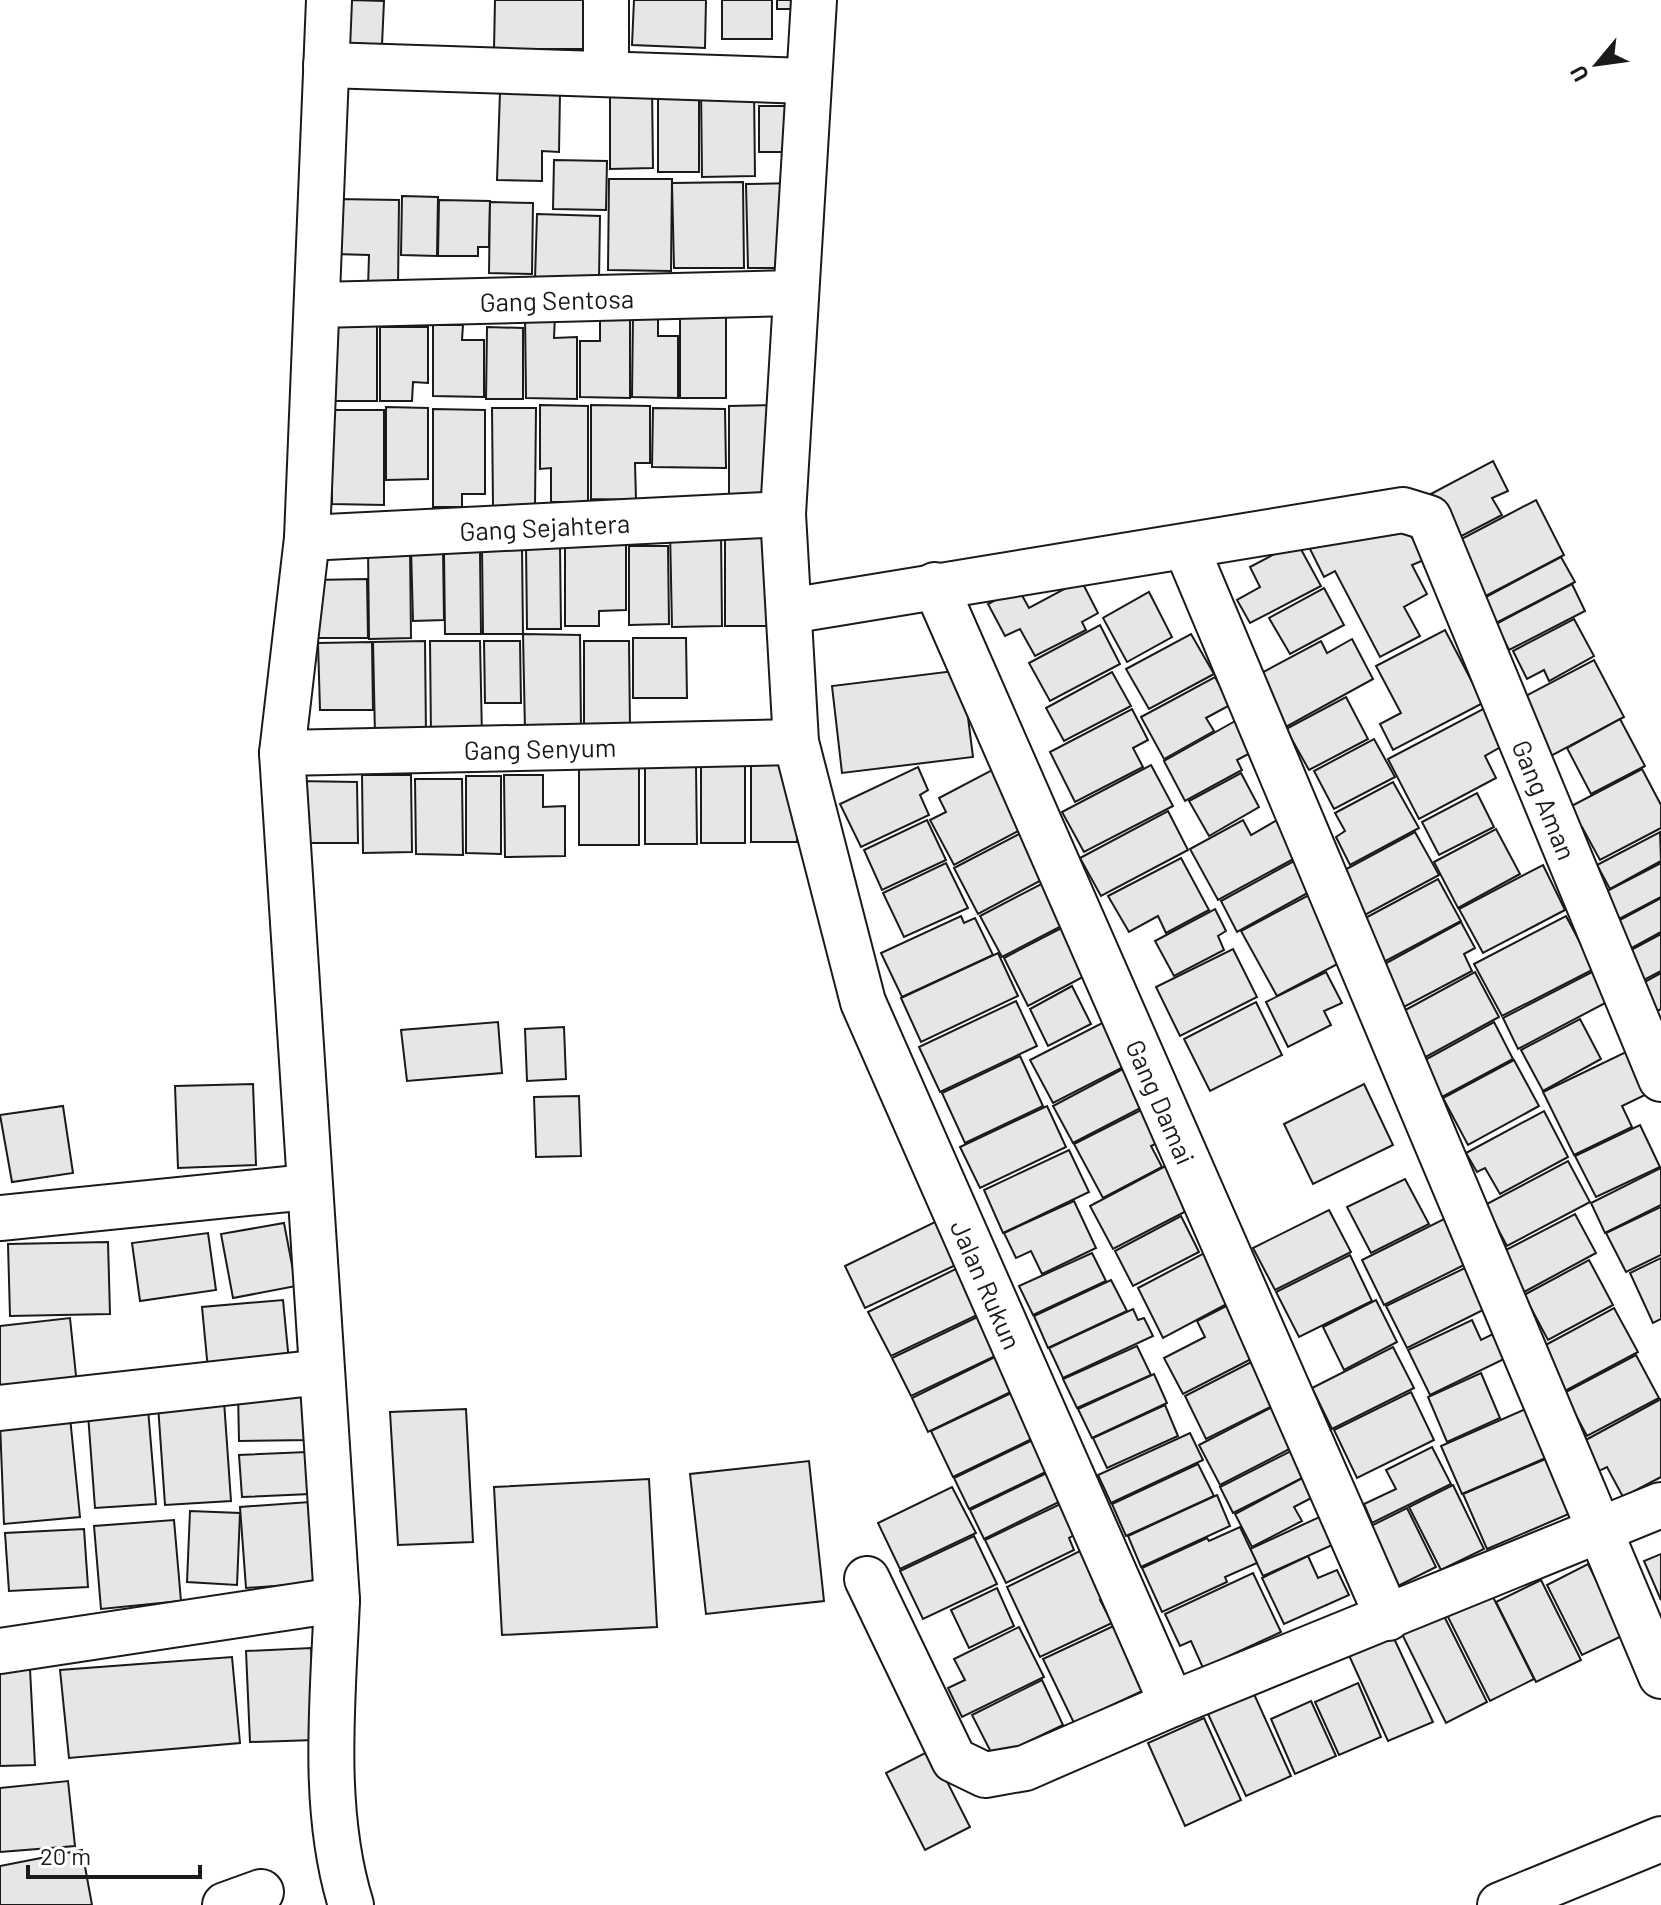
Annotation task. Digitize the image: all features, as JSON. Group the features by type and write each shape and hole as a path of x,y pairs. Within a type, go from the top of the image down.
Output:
{"street":[{"path":"329,0 307,538 282,753 337,1600 331,1737 339,1852 351,1905"},
{"path":"606,0 606,72"},
{"name":"Jalan Rukun","path":"814,0 783,514 796,742 863,1002 1172,1704"},
{"path":"326,65 809,81"},
{"name":"Gang Sentosa","path":"317,305 796,293"},
{"name":"Gang Aman","path":"1186,547 1403,510 1429,518 1661,1079"},
{"name":"Gang Sejahtera","path":"307,538 783,514"},
{"path":"789,611 935,585 1186,547 1602,1529 1661,1676"},
{"name":"Gang Damai","path":"935,585 1388,1618"},
{"name":"Gang Senyum","path":"282,753 796,742"},
{"path":"0,1218 308,1187"},
{"path":"0,1408 322,1372"},
{"path":"867,1579 954,1760 985,1775 1025,1768 1172,1704 1661,1505"},
{"path":"0,1651 337,1600"},
{"path":"1500,1905 1550,1894 1661,1839"}],"building":[{"path":"351,0 384,1 382,45 349,43"},
{"path":"495,0 584,0 584,49 494,49"},
{"path":"634,0 706,0 705,48 632,45"},
{"path":"722,0 772,0 772,39 722,39"},
{"path":"777,0 811,0 810,9 777,9"},
{"path":"652,87 653,168 610,169 610,88"},
{"path":"658,88 699,88 699,172 658,172"},
{"path":"701,88 754,88 755,176 702,177"},
{"path":"500,92 560,93 559,152 542,151 542,181 497,180"},
{"path":"759,106 803,106 804,152 759,152"},
{"path":"554,160 607,161 606,210 553,209"},
{"path":"609,179 672,179 671,271 608,270"},
{"path":"743,182 744,268 674,268 672,183"},
{"path":"795,183 795,268 748,268 746,184"},
{"path":"402,196 438,197 437,256 401,255"},
{"path":"336,199 399,200 398,288 368,288 369,255 335,254"},
{"path":"439,200 490,201 489,247 478,247 478,256 438,256"},
{"path":"490,202 533,203 532,274 489,273"},
{"path":"537,214 600,216 599,280 535,279"},
{"path":"600,310 630,310 630,398 580,397 580,341 600,341"},
{"path":"658,313 658,336 678,336 678,398 632,397 633,314"},
{"path":"525,315 555,315 554,338 577,337 577,399 526,398"},
{"path":"680,317 726,317 726,398 680,398"},
{"path":"331,321 377,321 377,401 331,401"},
{"path":"433,325 463,325 462,340 484,340 484,397 433,396"},
{"path":"380,327 428,327 428,383 413,382 412,401 380,401"},
{"path":"487,327 523,328 523,399 486,399"},
{"path":"540,405 588,406 588,502 551,502 551,468 540,469"},
{"path":"591,405 650,406 650,463 635,463 636,500 591,499"},
{"path":"781,405 781,498 729,498 729,406"},
{"path":"386,407 428,408 428,479 386,480"},
{"path":"492,408 536,408 535,507 493,507"},
{"path":"653,408 725,409 726,468 652,467"},
{"path":"433,409 485,410 485,494 462,494 462,507 433,507"},
{"path":"332,410 384,410 384,505 332,504"},
{"path":"1493,461 1508,491 1492,498 1502,515 1450,542 1427,496"},
{"path":"1536,500 1564,555 1478,600 1450,545"},
{"path":"1399,513 1424,560 1412,565 1427,594 1404,607 1420,636 1380,657 1335,571 1324,577 1309,547"},
{"path":"670,531 721,532 722,626 672,627"},
{"path":"725,536 777,536 779,626 725,626"},
{"path":"565,541 626,541 626,610 599,611 599,626 565,626"},
{"path":"1297,542 1321,586 1250,623 1237,600 1260,587 1250,567"},
{"path":"526,545 560,545 561,629 527,629"},
{"path":"522,546 523,634 483,634 482,547"},
{"path":"629,546 668,546 669,624 629,625"},
{"path":"368,548 410,548 411,638 369,639"},
{"path":"411,548 443,548 444,620 413,621"},
{"path":"444,552 480,552 481,634 445,634"},
{"path":"1561,557 1575,582 1496,623 1482,599"},
{"path":"367,579 368,638 313,638 313,580"},
{"path":"1081,580 1098,613 1082,622 1086,630 1035,656 1020,629 1005,636 988,604 1018,588 1029,608"},
{"path":"1572,584 1585,611 1509,650 1496,624"},
{"path":"1324,588 1344,625 1290,654 1269,618"},
{"path":"1149,592 1172,637 1127,662 1103,618"},
{"path":"1574,619 1594,656 1549,681 1544,670 1527,679 1513,651"},
{"path":"1100,625 1120,664 1050,701 1029,663"},
{"path":"1445,630 1483,703 1393,750 1380,724 1401,713 1376,666"},
{"path":"523,634 580,635 581,730 525,731"},
{"path":"1191,634 1214,674 1149,709 1126,669"},
{"path":"633,638 686,638 687,698 633,698"},
{"path":"1352,639 1373,679 1284,728 1256,676 1321,641 1327,653"},
{"path":"425,641 426,736 375,735 373,642"},
{"path":"430,641 480,641 482,736 431,737"},
{"path":"484,641 520,641 521,703 485,703"},
{"path":"584,641 629,641 630,728 584,729"},
{"path":"372,642 373,710 320,710 318,643"},
{"path":"1594,660 1624,717 1549,757 1518,700"},
{"path":"962,670 973,757 842,773 832,686"},
{"path":"1112,672 1131,706 1064,741 1046,708"},
{"path":"1215,677 1230,705 1206,718 1214,731 1164,759 1141,717"},
{"path":"1346,697 1368,739 1309,770 1286,729"},
{"path":"1485,708 1504,745 1485,756 1496,778 1419,819 1388,759"},
{"path":"1132,709 1148,740 1133,748 1143,767 1075,802 1050,752"},
{"path":"1620,719 1645,766 1591,794 1567,748"},
{"path":"1237,720 1254,751 1237,760 1242,770 1185,801 1164,761"},
{"path":"1374,739 1395,777 1334,809 1314,771"},
{"path":"701,760 745,761 745,843 701,843"},
{"path":"579,764 639,764 639,845 579,845"},
{"path":"751,764 797,765 797,842 751,842"},
{"path":"645,765 696,766 697,844 645,844"},
{"path":"1151,765 1173,806 1084,852 1062,812"},
{"path":"918,767 928,790 920,795 929,815 861,847 840,804"},
{"path":"994,769 1024,828 954,865 930,820 946,812 939,798"},
{"path":"1642,769 1661,805 1661,828 1600,860 1582,827 1573,831 1562,811"},
{"path":"1241,773 1259,807 1209,836 1189,801"},
{"path":"362,775 411,775 412,852 363,853"},
{"path":"504,775 543,775 543,807 565,806 565,856 505,857"},
{"path":"466,776 501,776 501,854 466,853"},
{"path":"415,779 462,779 463,855 416,854"},
{"path":"297,781 357,782 358,843 298,843"},
{"path":"1393,782 1419,828 1350,865 1336,837 1345,831 1335,813"},
{"path":"1477,793 1494,827 1439,855 1422,822"},
{"path":"1168,811 1188,850 1101,896 1080,858"},
{"path":"1279,819 1299,856 1218,900 1190,849 1243,820 1251,835"},
{"path":"927,820 946,860 882,890 864,850"},
{"path":"1496,829 1520,874 1458,908 1434,862"},
{"path":"1025,831 1049,876 978,914 954,868"},
{"path":"1415,832 1439,875 1363,916 1339,873"},
{"path":"1660,832 1661,861 1610,889 1597,865"},
{"path":"1181,858 1209,910 1166,933 1158,916 1129,932 1108,896"},
{"path":"1296,860 1313,890 1237,932 1221,901"},
{"path":"946,863 968,908 904,937 883,893"},
{"path":"1661,863 1661,897 1619,919 1605,892"},
{"path":"1543,865 1565,910 1483,953 1459,909"},
{"path":"1051,879 1073,920 1002,957 980,916"},
{"path":"1438,879 1461,921 1378,965 1356,923"},
{"path":"1309,895 1345,960 1277,996 1241,931"},
{"path":"1661,898 1661,932 1630,949 1616,922"},
{"path":"1215,909 1226,931 1218,936 1224,950 1174,976 1155,941"},
{"path":"961,916 964,923 975,918 993,955 902,997 881,953"},
{"path":"1566,916 1594,969 1502,1016 1474,964"},
{"path":"1073,922 1098,969 1028,1006 1004,958"},
{"path":"1461,922 1475,948 1464,954 1472,971 1402,1008 1379,967"},
{"path":"1661,934 1661,971 1644,980 1629,951"},
{"path":"1233,949 1257,997 1180,1036 1156,987"},
{"path":"998,953 1018,996 921,1042 901,998"},
{"path":"1594,971 1609,1001 1518,1049 1503,1018"},
{"path":"1326,972 1342,1003 1324,1011 1331,1025 1288,1047 1266,1002"},
{"path":"1475,972 1499,1017 1422,1059 1398,1014"},
{"path":"1661,973 1661,1009 1648,1016 1634,988"},
{"path":"1072,986 1091,1024 1048,1046 1030,1009"},
{"path":"1016,1001 1037,1046 940,1092 919,1047"},
{"path":"1256,1002 1282,1055 1210,1091 1184,1039"},
{"path":"1118,1015 1141,1058 1053,1103 1030,1060"},
{"path":"1580,1019 1601,1059 1543,1091 1521,1050"},
{"path":"498,1022 502,1073 407,1081 401,1030"},
{"path":"1494,1022 1513,1059 1442,1097 1423,1061"},
{"path":"564,1027 566,1079 527,1081 525,1029"},
{"path":"1628,1051 1649,1093 1622,1106 1632,1127 1574,1155 1543,1092"},
{"path":"1020,1056 1043,1106 965,1143 942,1093"},
{"path":"1514,1060 1539,1106 1468,1145 1443,1098"},
{"path":"1134,1063 1154,1101 1073,1143 1053,1106"},
{"path":"253,1084 256,1165 178,1168 175,1086"},
{"path":"1364,1084 1393,1145 1313,1184 1284,1124"},
{"path":"579,1096 581,1156 536,1157 534,1097"},
{"path":"1151,1105 1168,1138 1151,1146 1162,1167 1103,1198 1074,1144"},
{"path":"63,1106 73,1173 12,1182 0,1115"},
{"path":"1047,1106 1066,1147 980,1188 960,1147"},
{"path":"1544,1111 1568,1157 1500,1194 1485,1168 1477,1172 1466,1153"},
{"path":"1640,1125 1660,1167 1596,1197 1575,1156"},
{"path":"1069,1150 1089,1192 1003,1233 984,1190"},
{"path":"1175,1161 1198,1205 1113,1249 1090,1206"},
{"path":"1568,1161 1590,1202 1507,1246 1485,1205"},
{"path":"1661,1168 1661,1205 1605,1233 1591,1203"},
{"path":"1405,1179 1429,1224 1371,1253 1347,1207"},
{"path":"1074,1201 1096,1248 1042,1274 1031,1251 1016,1258 1004,1233"},
{"path":"1661,1207 1661,1255 1626,1272 1606,1233"},
{"path":"1329,1210 1351,1252 1275,1290 1253,1248"},
{"path":"1575,1214 1596,1253 1524,1292 1502,1252"},
{"path":"1181,1216 1199,1252 1133,1286 1115,1251"},
{"path":"1446,1218 1468,1263 1384,1305 1362,1260"},
{"path":"939,1220 960,1263 865,1308 845,1266"},
{"path":"284,1223 296,1286 233,1298 221,1234"},
{"path":"208,1233 216,1290 140,1301 132,1243"},
{"path":"108,1242 110,1314 10,1316 8,1244"},
{"path":"1212,1249 1238,1298 1163,1338 1138,1288"},
{"path":"1092,1253 1106,1281 1033,1315 1019,1286"},
{"path":"1350,1255 1372,1301 1299,1337 1276,1292"},
{"path":"1661,1258 1661,1319 1653,1323 1630,1273"},
{"path":"1589,1260 1613,1305 1548,1340 1524,1295"},
{"path":"970,1262 992,1308 891,1356 868,1312"},
{"path":"1465,1268 1485,1309 1407,1348 1386,1306"},
{"path":"1111,1280 1127,1311 1048,1348 1034,1316"},
{"path":"283,1300 290,1372 209,1380 202,1307"},
{"path":"1376,1300 1397,1342 1344,1370 1323,1327"},
{"path":"1236,1301 1263,1353 1183,1394 1164,1358 1205,1337 1197,1321"},
{"path":"1614,1308 1638,1352 1563,1392 1540,1348"},
{"path":"1133,1309 1138,1320 1144,1318 1153,1336 1063,1378 1049,1348"},
{"path":"992,1310 1010,1349 911,1396 892,1358"},
{"path":"70,1318 78,1395 0,1394 0,1326"},
{"path":"1472,1320 1481,1340 1493,1334 1504,1359 1430,1395 1408,1350"},
{"path":"1137,1346 1151,1375 1077,1408 1063,1379"},
{"path":"1393,1347 1414,1388 1332,1429 1312,1388"},
{"path":"1009,1350 1025,1385 928,1432 912,1398"},
{"path":"1636,1355 1659,1398 1587,1436 1564,1393"},
{"path":"1263,1356 1284,1400 1206,1439 1185,1396"},
{"path":"1481,1373 1500,1418 1447,1442 1428,1397"},
{"path":"1154,1374 1167,1403 1092,1438 1078,1409"},
{"path":"1020,1389 1042,1434 953,1477 931,1431"},
{"path":"308,1390 310,1440 239,1441 238,1391"},
{"path":"1411,1392 1434,1440 1357,1478 1334,1430"},
{"path":"1661,1399 1661,1477 1623,1497 1607,1467 1597,1472 1582,1442"},
{"path":"224,1401 231,1501 165,1505 158,1405"},
{"path":"1278,1404 1299,1444 1220,1485 1199,1445"},
{"path":"1165,1405 1178,1436 1107,1468 1093,1438"},
{"path":"1528,1408 1550,1456 1462,1494 1441,1446"},
{"path":"148,1409 156,1504 95,1508 88,1414"},
{"path":"466,1409 473,1542 398,1545 390,1412"},
{"path":"70,1417 80,1517 4,1524 0,1423"},
{"path":"1190,1433 1203,1460 1111,1503 1098,1475"},
{"path":"1043,1435 1058,1466 969,1509 954,1478"},
{"path":"1432,1447 1451,1484 1372,1523 1364,1504 1396,1489 1386,1470"},
{"path":"1297,1448 1310,1474 1233,1513 1220,1487"},
{"path":"307,1452 310,1494 242,1497 239,1455"},
{"path":"1548,1458 1571,1513 1487,1549 1463,1494"},
{"path":"809,1461 824,1601 706,1614 690,1474"},
{"path":"1198,1464 1214,1496 1126,1536 1112,1504"},
{"path":"1055,1469 1069,1497 984,1539 970,1510"},
{"path":"1310,1474 1319,1494 1294,1507 1302,1521 1252,1547 1235,1514"},
{"path":"649,1479 657,1627 502,1635 494,1487"},
{"path":"1453,1485 1484,1549 1441,1570 1409,1507"},
{"path":"952,1487 976,1533 900,1569 878,1523"},
{"path":"1217,1495 1230,1526 1141,1567 1128,1536"},
{"path":"1073,1498 1087,1528 1069,1538 1074,1550 1006,1583 985,1540"},
{"path":"324,1501 331,1582 246,1588 240,1507"},
{"path":"1407,1508 1436,1567 1394,1588 1365,1529"},
{"path":"190,1511 240,1513 237,1585 187,1582"},
{"path":"1326,1514 1339,1542 1263,1576 1250,1549"},
{"path":"174,1520 181,1601 101,1609 94,1526"},
{"path":"1240,1527 1257,1563 1225,1577 1227,1582 1162,1612 1142,1568 1207,1538 1209,1541"},
{"path":"84,1529 88,1587 9,1591 5,1533"},
{"path":"974,1536 997,1584 923,1619 900,1571"},
{"path":"1092,1545 1115,1592 1100,1600 1112,1623 1040,1657 1007,1587"},
{"path":"1661,1554 1661,1600 1644,1561"},
{"path":"1308,1556 1318,1578 1337,1570 1349,1595 1284,1624 1262,1578"},
{"path":"1588,1564 1624,1635 1582,1655 1547,1585"},
{"path":"1253,1573 1281,1632 1203,1668 1191,1641 1180,1646 1165,1614"},
{"path":"1541,1580 1581,1660 1536,1682 1496,1602"},
{"path":"997,1588 1014,1626 969,1648 951,1610"},
{"path":"1490,1591 1534,1679 1490,1701 1446,1613"},
{"path":"1441,1610 1487,1702 1446,1723 1400,1630"},
{"path":"1124,1621 1155,1685 1074,1723 1043,1659"},
{"path":"1019,1627 1044,1677 962,1717 948,1688 965,1680 954,1659"},
{"path":"1391,1632 1433,1722 1388,1741 1347,1651"},
{"path":"311,1648 315,1740 250,1742 246,1651"},
{"path":"232,1657 240,1743 69,1758 60,1670"},
{"path":"30,1669 35,1765 0,1766 0,1670"},
{"path":"1042,1680 1063,1725 994,1758 972,1715"},
{"path":"1358,1683 1381,1737 1339,1755 1315,1702"},
{"path":"1254,1694 1291,1776 1246,1796 1208,1714"},
{"path":"1311,1701 1336,1756 1295,1774 1271,1719"},
{"path":"1204,1718 1241,1800 1185,1826 1148,1743"},
{"path":"931,1750 970,1827 925,1850 886,1773"},
{"path":"68,1781 75,1846 0,1852 0,1788"},
{"path":"82,1850 92,1905 0,1905 0,1866"}]}
